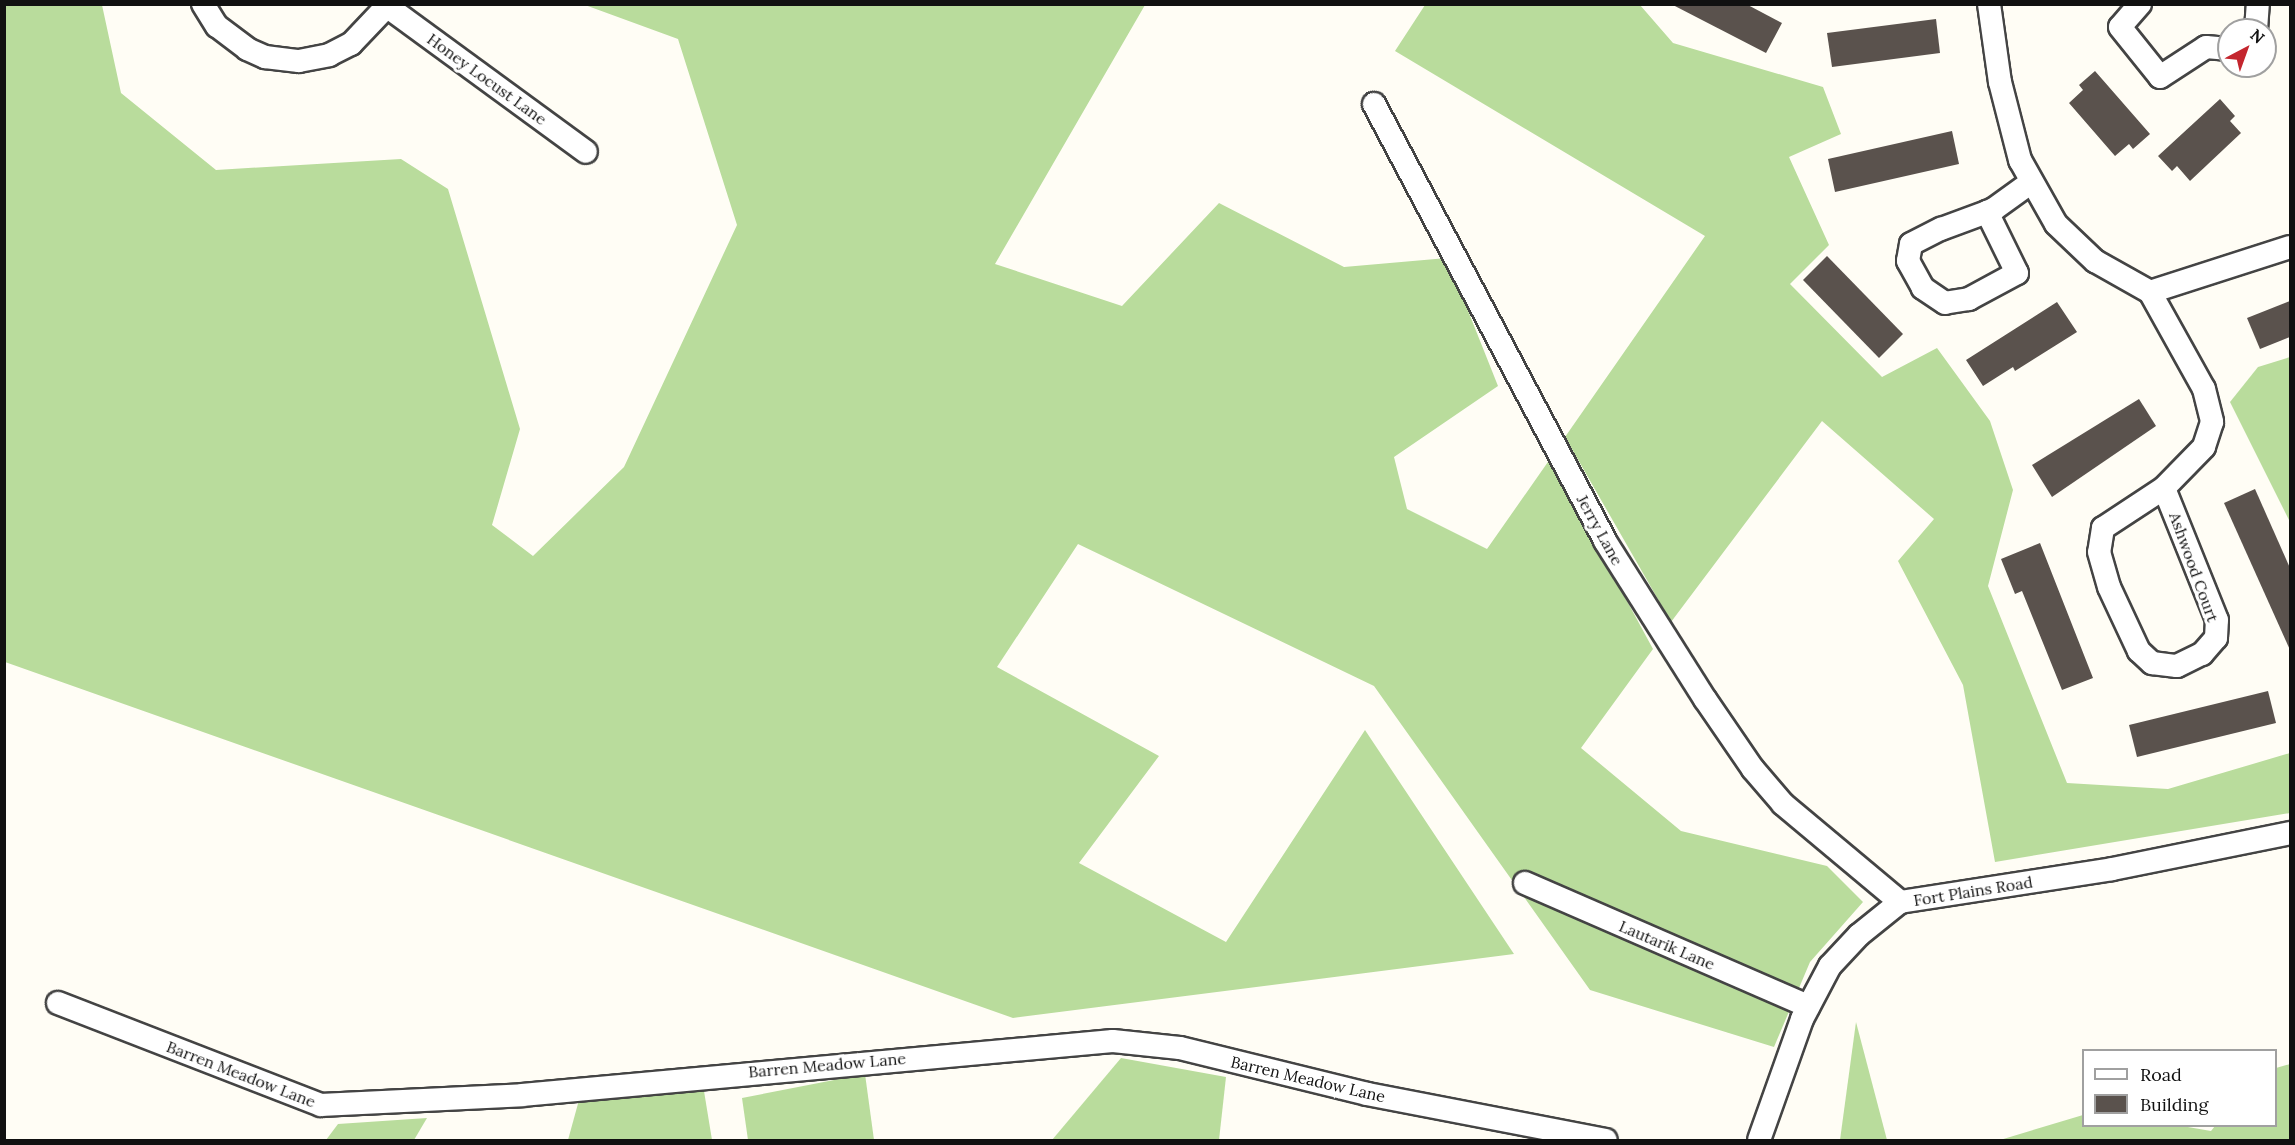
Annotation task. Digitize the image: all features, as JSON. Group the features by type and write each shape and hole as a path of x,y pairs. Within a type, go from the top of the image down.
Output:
{"street":[{"path":"203,4 217,26 247,49 265,57 299,61 329,55 351,44 388,6"},
{"path":"1989,4 2009,121 2030,183 2071,241 2112,273 2150,292 2290,247"},
{"path":"2140,4 2120,27 2160,77 2206,47 2217,48"},
{"name":"Honey Locust Lane","path":"388,6 586,152"},
{"name":"Jerry Lane","path":"1374,104 1605,541 1698,690 1753,769 1783,804 1900,902"},
{"path":"1987,212 2017,273 1969,299 1945,303 1923,288 1908,261 1911,244 1987,212 2030,183"},
{"name":"Ashwood Court","path":"2150,292 2204,389 2212,422 2204,447 2164,488 2103,528 2099,552 2109,587 2139,651 2152,663 2177,666 2202,654 2216,638 2217,620 2164,488"},
{"name":"Fort Plains Road","path":"1759,1140 1808,1006 1839,954 1900,902 2112,869 2290,833"},
{"name":"Lautarik Lane","path":"1525,884 1808,1006"},
{"name":"Barren Meadow Lane","path":"58,1003 321,1105 522,1095 1113,1041 1180,1048 1367,1094 1606,1140"}],"green space":[{"path":"5,5 102,5 121,93 216,170 401,159 448,189 520,429 492,525 533,556 624,467 737,225 678,39 585,5 1145,5 995,264 1122,306 1219,203 1344,267 1447,258 1498,386 1394,457 1407,509 1487,549 1550,459 1653,649 1581,748 1681,831 1827,866 1863,902 1810,962 1774,1047 1590,990 1374,686 1078,544 997,667 1159,756 1079,863 1226,942 1365,730 1514,954 1013,1018 5,662"},
{"path":"1425,5 1640,5 1673,43 1823,87 1841,134 1789,157 1829,245 1790,284 1882,377 1937,348 1990,421 2013,490 1988,586 2067,783 2168,789 2290,753 2290,813 1995,862 1963,685 1898,561 1934,519 1822,421 1671,622 1565,437 1705,236 1395,51"},
{"path":"2290,357 2290,522 2230,402 2258,367"},
{"path":"1856,1022 1887,1140 1840,1140"},
{"path":"1121,1058 1226,1077 1219,1140 1052,1140"},
{"path":"2290,1064 2290,1140 2000,1140 2082,1115 2082,1127 2188,1127 2211,1131 2214,1127 2277,1127 2277,1068"},
{"path":"865,1074 874,1140 748,1140 742,1098"},
{"path":"703,1085 712,1140 568,1140 579,1100"},
{"path":"427,1118 414,1140 326,1140 338,1124"}],"building":[{"path":"1671,4 1746,4 1782,23 1766,53"},
{"path":"1936,19 1940,53 1832,67 1827,33"},
{"path":"2095,71 2150,134 2133,149 2129,144 2115,156 2069,103 2083,90 2079,85"},
{"path":"2220,99 2235,116 2230,121 2241,133 2190,181 2177,166 2172,171 2158,156"},
{"path":"1952,131 1959,164 1835,192 1828,159"},
{"path":"1827,256 1903,334 1879,358 1803,280"},
{"path":"2290,301 2290,337 2260,349 2247,318"},
{"path":"2057,302 2077,332 2015,371 2013,367 1983,386 1966,360"},
{"path":"2139,399 2156,426 2052,497 2032,465"},
{"path":"2255,489 2290,568 2290,650 2224,503"},
{"path":"2040,543 2093,678 2062,690 2022,591 2015,594 2001,559"},
{"path":"2268,691 2276,723 2137,757 2129,725"}]}
